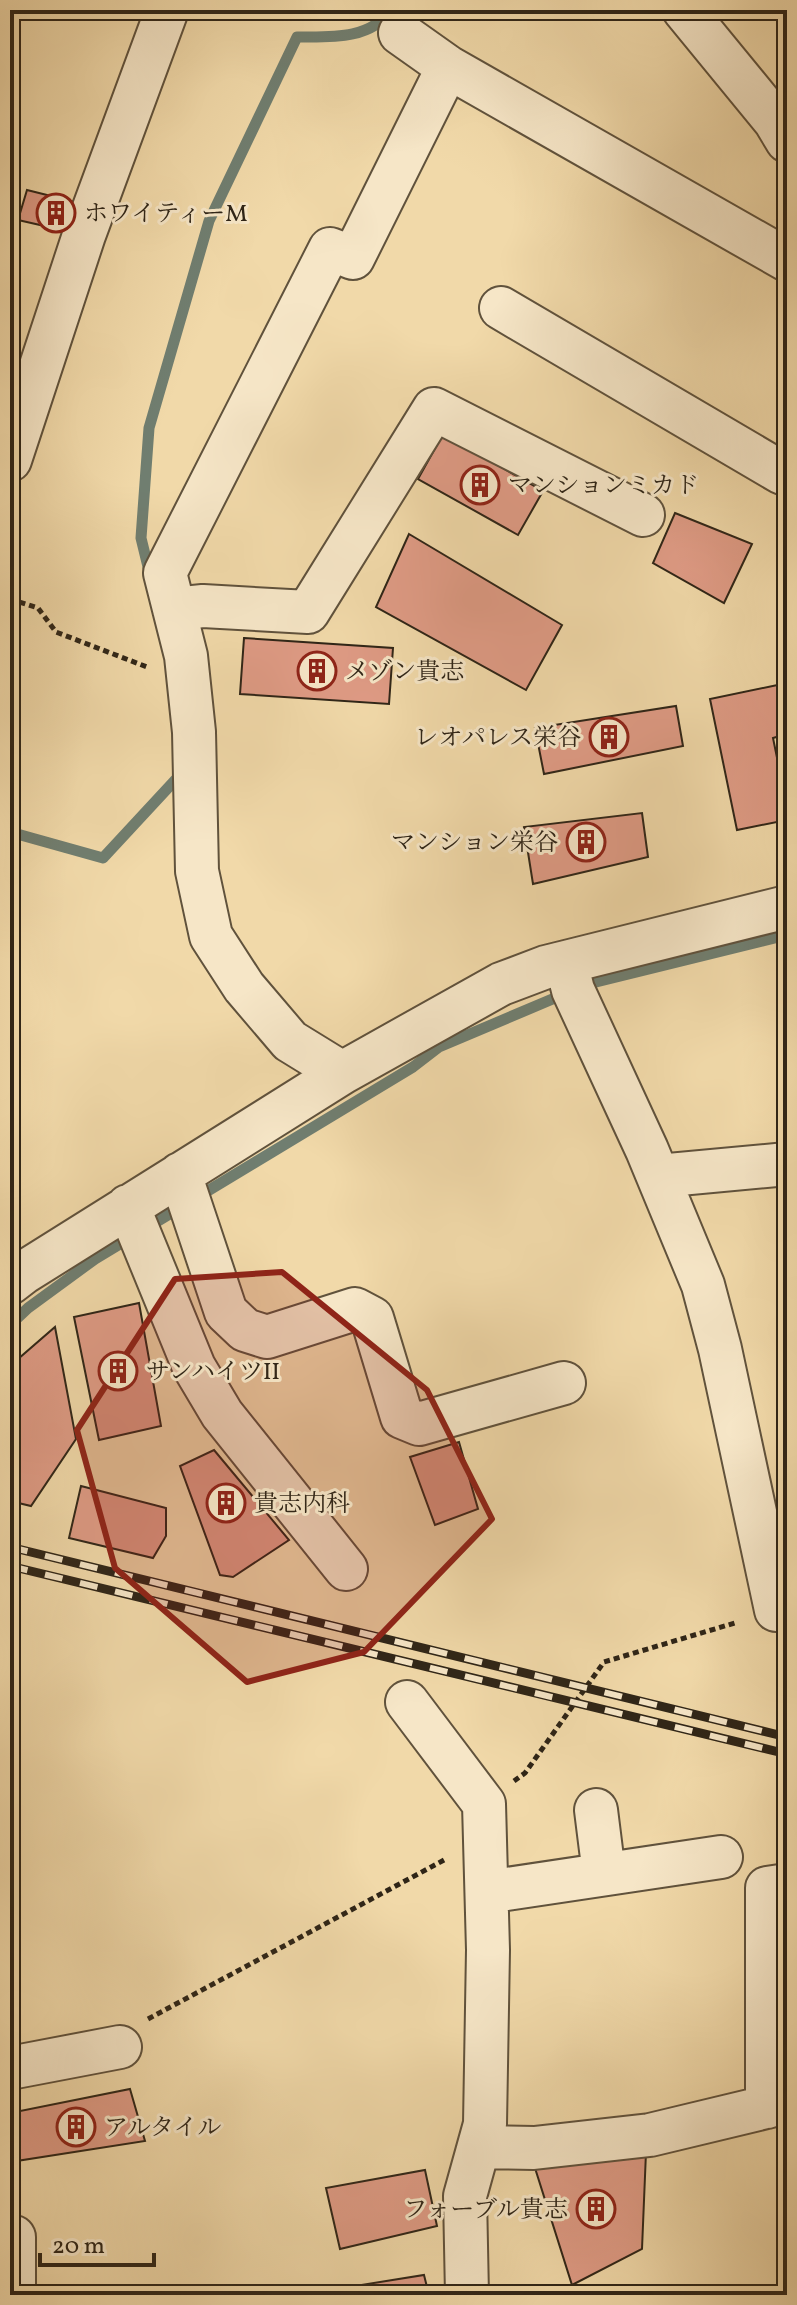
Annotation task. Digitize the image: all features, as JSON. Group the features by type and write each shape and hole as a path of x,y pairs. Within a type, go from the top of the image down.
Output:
{"street":[{"path":"10,460 84,235 167,10"},
{"path":"684,10 775,121 787,141"},
{"path":"400,33 448,67 787,260"},
{"path":"342,1073 290,1041 244,987 211,936 197,871 194,732 186,656 165,573 330,249 353,258 448,67"},
{"path":"501,308 782,473 787,472"},
{"path":"174,609 203,606 308,612 434,409 643,515"},
{"path":"573,985 787,907"},
{"path":"10,1283 23,1273 137,1229 188,1198 342,1073 501,984 546,967 573,985 703,1285 782,1610"},
{"path":"658,1176 787,1164"},
{"path":"188,1198 226,1312 245,1330 267,1337 355,1309 372,1318 402,1417 419,1424 564,1383"},
{"path":"137,1229 194,1367 222,1414 346,1569"},
{"path":"407,1702 485,1820 488,1950 485,2124 465,2196 467,2295"},
{"path":"596,1810 604,1874"},
{"path":"487,1892 721,1857"},
{"path":"479,2147 534,2148 650,2135 777,2104 767,1888 787,1885"},
{"path":"10,2068 120,2047"},
{"path":"14,2237 14,2295"}],"path":[{"path":"10,599 38,608 56,632 189,683"},
{"path":"120,2047 129,2030 485,1820 525,1773 604,1662 782,1610"}],"highlighted area":[{"path":"282,1272 427,1390 492,1519 364,1652 247,1682 115,1568 77,1430 175,1279"}],"building":[{"name":"ホワイティーM","path":"27,190 95,207 84,235 18,220"},
{"name":"マンションミカド","path":"443,434 543,491 518,535 418,479"},
{"path":"675,513 752,544 724,603 653,563"},
{"path":"409,534 562,625 526,690 376,607"},
{"name":"メゾン貴志","path":"244,638 393,648 389,704 240,694"},
{"path":"787,683 787,734 773,738 787,820 737,830 710,699"},
{"name":"レオパレス栄谷","path":"676,706 683,746 544,774 535,728"},
{"name":"マンション栄谷","path":"642,813 648,857 533,884 524,827"},
{"name":"サンハイツII","path":"139,1303 161,1426 99,1440 74,1317"},
{"path":"55,1327 76,1439 31,1506 10,1501 10,1366"},
{"path":"459,1442 478,1509 435,1525 410,1457"},
{"name":"貴志内科","path":"214,1450 289,1540 233,1577 220,1575 180,1466"},
{"path":"81,1486 166,1508 166,1536 153,1558 69,1538"},
{"path":"765,1523 787,1523 787,1567"},
{"name":"アルタイル","path":"130,2089 145,2141 10,2162 10,2113"},
{"name":"フォーブル貴志","path":"646,2152 642,2249 572,2285 535,2168"},
{"path":"425,2170 437,2226 340,2249 326,2188"},
{"path":"424,2275 429,2295 363,2295 361,2285"}],"waterway":[{"path":"150,575 141,538 149,428 209,221 297,37 361,32 382,20 391,10"},
{"path":"10,832 103,858 179,776"},
{"path":"10,1325 95,1259 413,1067 439,1047 588,984 787,935"}],"railway":[{"path":"10,1547 787,1737"},
{"path":"10,1566 787,1754"}],"place":[{"name":"ホワイティーM","path":"56,213"},
{"name":"マンションミカド","path":"480,485"},
{"name":"メゾン貴志","path":"317,671"},
{"name":"レオパレス栄谷","path":"609,737"},
{"name":"マンション栄谷","path":"586,842"},
{"name":"サンハイツII","path":"118,1371"},
{"name":"貴志内科","path":"226,1503"},
{"name":"アルタイル","path":"76,2127"},
{"name":"フォーブル貴志","path":"596,2209"}]}
